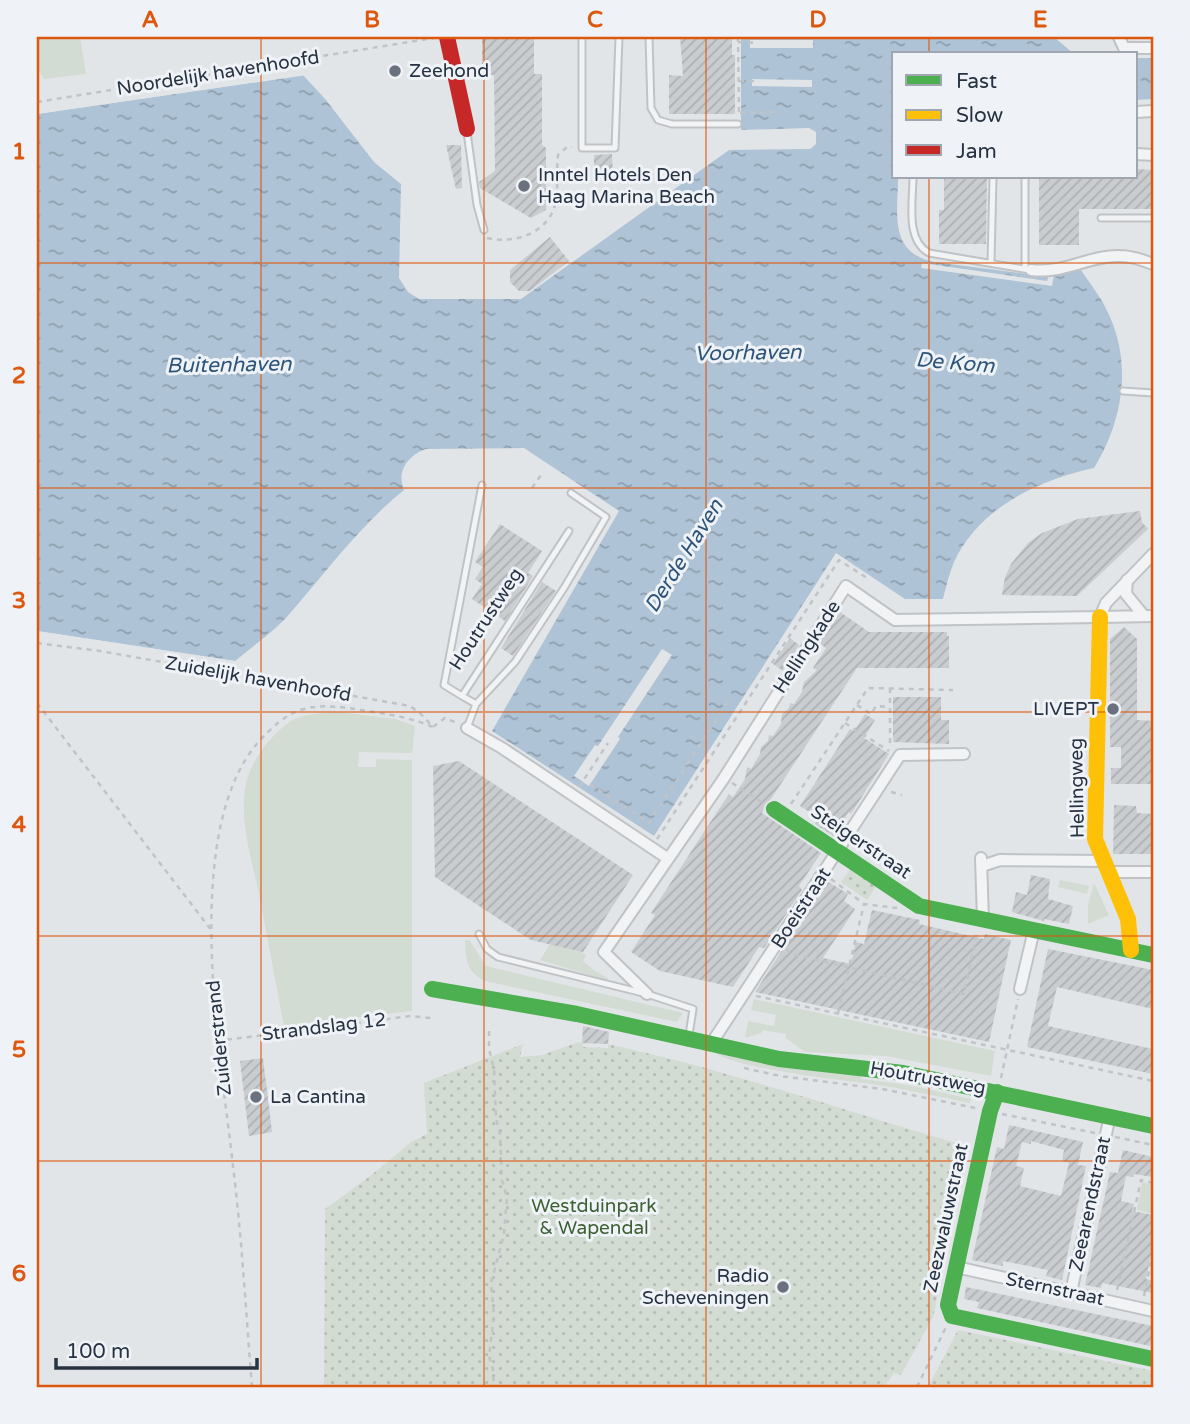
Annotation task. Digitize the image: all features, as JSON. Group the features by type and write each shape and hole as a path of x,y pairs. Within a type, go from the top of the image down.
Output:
{"street":[{"path":"447,37 467,129"},
{"path":"1119,37 1124,48 1153,48"},
{"path":"1028,270 1061,270 1119,256 1138,258 1153,264"},
{"path":"1148,616 1100,617 1106,603 1153,554"},
{"path":"1127,580 1126,594 1148,616"},
{"name":"Hellingkade","path":"647,994 604,953 723,778 846,586 895,620 1100,617"},
{"name":"Hellingweg","path":"1100,617 1095,839 1128,919 1130,950"},
{"path":"467,728 667,858"},
{"name":"Boeistraat","path":"711,1044 900,755 964,754"},
{"name":"Steigerstraat","path":"778,812 919,906 1153,955"},
{"path":"983,920 982,862 1000,860 1108,866 1153,872"},
{"path":"1020,989 1034,930"},
{"name":"Houtrustweg","path":"432,989 577,1014 779,1059 864,1067 997,1092 1153,1126"},
{"name":"Zeezwaluwstraat","path":"997,1092 990,1111 948,1305 952,1316 1153,1359"},
{"name":"Zeearendstraat","path":"1071,1292 1110,1116"},
{"name":"Sternstraat","path":"956,1268 1153,1311"}],"lane":[{"path":"582,37 583,148 615,148 619,37"},
{"path":"649,37 651,108 659,120 672,124 738,124"},
{"path":"467,129 477,205 484,230"},
{"path":"913,178 914,237 917,244 929,253 1028,270 1025,178"},
{"path":"991,263 993,178"},
{"path":"1101,218 1153,218"},
{"path":"1123,391 1153,393"},
{"path":"462,696 443,685 482,485"},
{"path":"467,728 476,704 516,662 606,517 571,493"},
{"name":"Houtrustweg","path":"476,704 462,696 569,531"},
{"path":"479,934 487,949 498,957 647,994 693,1009 688,1038"}],"path":[{"name":"Noordelijk havenhoofd","path":"37,102 441,37"},
{"path":"738,37 738,124"},
{"path":"738,42 757,43"},
{"path":"739,81 759,81"},
{"path":"739,113 775,112"},
{"path":"484,230 487,238 494,240 521,239 534,232 550,218 555,206 558,155 567,147 583,148"},
{"path":"532,488 541,475"},
{"path":"652,848 839,560 867,578"},
{"name":"Zuidelijk havenhoofd","path":"37,643 100,651 410,706 421,713 433,727"},
{"path":"723,778 778,812 868,688 953,690"},
{"path":"845,723 890,752 890,688"},
{"path":"590,784 649,823 731,697"},
{"path":"37,703 212,931"},
{"path":"857,705 872,714 876,706 890,707"},
{"name":"Zuiderstrand","path":"252,1387 233,1167 213,995 212,931 218,845 229,793 247,755 278,723 292,713 314,707 339,707 397,715 433,727"},
{"path":"433,727 445,718 467,728"},
{"path":"573,796 608,743"},
{"path":"823,874 864,904 914,911 919,906"},
{"path":"838,1014 864,904"},
{"path":"792,954 964,994 976,938"},
{"path":"997,1092 1020,989"},
{"path":"744,994 1153,1082"},
{"name":"Strandslag 12","path":"217,1041 411,1016 431,1018"},
{"path":"489,1031 502,1180 507,1196 504,1234 491,1283 494,1317 489,1356 494,1370 494,1387"},
{"name":"Houtrustweg","path":"741,1067 780,1076 882,1089 1153,1145"},
{"path":"1117,1293 1141,1180 1153,1183"},
{"path":"1143,1299 1153,1252"},
{"path":"918,1387 952,1316"}],"green space":[{"path":"37,37 80,37 86,74 44,79 37,67"},
{"path":"340,712 395,719 415,726 412,753 359,752 358,767 376,767 376,759 412,760 412,1011 284,1026 247,839 245,789 247,779 262,750 285,726 304,716"},
{"path":"852,867 877,885 867,900 841,882"},
{"path":"1060,880 1089,886 1087,894 1058,887"},
{"path":"1094,883 1109,915 1088,924 1088,905"},
{"path":"556,934 586,955 583,961 608,978 607,980 540,960"},
{"path":"465,940 470,941 486,966 683,1013 677,1022 485,981 474,974 468,965"},
{"path":"754,999 995,1051 991,1076 886,1056 805,1052 786,1038 786,1034 763,1030 745,1038 748,1021 774,1026 776,1015 751,1010"},
{"name":"Westduinpark & Wapendal","path":"583,1043 583,1047 608,1048 608,1044 699,1067 969,1147 933,1317 901,1375 894,1373 884,1387 324,1387 325,1209 411,1142 427,1134 424,1083 523,1044 520,1057 542,1055"},
{"path":"714,1051 787,1065 861,1074 861,1079 909,1085 971,1099 969,1103 885,1086 765,1068 723,1057"},
{"path":"1142,1182 1153,1185 1153,1214 1137,1210"},
{"path":"958,1330 1153,1371 1153,1387 928,1387"}],"water":[{"path":"741,37 1054,37 1072,52 892,52 892,178 898,178 899,229 909,250 934,262 1043,276 1081,270 1107,311 1117,336 1121,355 1121,394 1111,432 1094,468 1052,480 1012,499 995,512 965,543 952,567 943,599 905,599 836,553 654,836 492,731 619,511 524,448 426,449 414,455 403,471 404,490 356,535 285,619 235,661 37,631 37,114 303,75 374,162 401,184 399,278 408,292 419,299 521,299 729,150 810,149 816,144 816,132 809,128 741,130"},
{"path":"1138,58 1153,58 1153,99 1138,100"}],"pier":[{"path":"750,40 813,40 813,48 750,48"},
{"path":"303,72 307,75 37,114 37,110"},
{"path":"752,79 812,80 812,87 752,86"},
{"path":"922,263 1047,281 1049,275 1054,275 1052,286 921,268"},
{"path":"37,631 238,663 235,665 37,635"},
{"path":"662,649 672,655 589,786 574,776 595,745 598,746"}],"building":[{"path":"482,37 534,37 534,74 542,74 546,210 531,218 480,188 479,182 495,171 494,75 482,75"},
{"path":"680,37 732,37 732,55 735,55 735,114 669,114 669,75 683,76"},
{"path":"446,145 461,145 462,188 456,189"},
{"path":"612,154 613,179 594,178 594,155"},
{"path":"1138,169 1153,170 1153,209 1079,209 1079,245 1039,245 1039,178 1138,178"},
{"path":"944,178 987,178 986,244 939,244 939,210 944,210"},
{"path":"550,237 569,261 530,291 519,291 510,282 510,270"},
{"path":"1140,511 1142,522 1148,529 1077,596 1002,595 1005,577 1011,564 1028,543 1042,533 1078,519"},
{"path":"500,524 542,551 528,573 533,576 505,621 472,599 482,584 475,579 483,567 475,562"},
{"path":"542,582 556,591 513,656 501,648"},
{"path":"840,612 869,632 947,632 949,668 857,668 771,799 765,804 762,813 821,853 799,886 802,890 764,948 759,947 733,987 660,971 631,952 655,915 651,913 717,812 729,794 733,797 745,779 747,767 751,769 769,735 773,736 781,724 782,714 789,708 790,703 794,704 802,692 804,682 817,670 813,668 826,648 819,643"},
{"path":"1124,627 1137,639 1137,720 1153,721 1153,784 1111,784 1111,768 1121,768 1121,747 1110,747 1110,639"},
{"path":"790,638 799,645 783,671 773,664"},
{"path":"893,697 941,697 941,720 949,720 949,744 893,742"},
{"path":"865,714 875,720 864,738 889,754 851,814 849,812 833,836 815,824 819,818 800,806 850,729 854,731"},
{"path":"459,761 633,875 583,952 531,940 435,877 433,766"},
{"path":"1114,805 1136,806 1137,813 1153,814 1153,854 1113,854"},
{"path":"1031,875 1050,879 1048,899 1073,906 1069,924 1044,921 1012,912 1016,892 1027,895"},
{"path":"827,881 848,894 844,901 855,909 823,958 851,964 856,942 864,944 872,910 920,920 919,924 984,939 985,934 1011,940 989,1042 755,992"},
{"path":"1048,949 1153,970 1153,1009 1057,987 1048,1026 1153,1049 1153,1074 1027,1047"},
{"path":"583,1026 609,1032 608,1044 582,1043"},
{"name":"La Cantina","path":"263,1058 272,1132 249,1136 240,1061"},
{"path":"1009,1125 1083,1142 1078,1165 1086,1166 1062,1280 1046,1276 1048,1270 1003,1261 1003,1266 972,1260 997,1147 1004,1149","holes":["1031,1141 1064,1150 1062,1161 1069,1163 1061,1196 1020,1186 1024,1168 1016,1166 1022,1142 1031,1144"]},
{"path":"1123,1150 1153,1157 1153,1177 1134,1174 1133,1177 1126,1176 1121,1201 1134,1204 1132,1211 1153,1215 1153,1245 1146,1279 1153,1281 1153,1293 1102,1283 1101,1288 1085,1285 1110,1172 1118,1173"},
{"path":"966,1287 1153,1326 1153,1340 1151,1339 1150,1346 977,1308 979,1302 964,1299"}],"traffic: fast":[{"path":"774,809 919,906 1153,955"},
{"path":"432,989 577,1014 779,1059 903,1073 1153,1126"},
{"path":"997,1092 990,1111 948,1305 952,1316 1153,1359"}],"traffic: slow":[{"path":"1100,617 1095,839 1128,919 1131,950"}],"traffic: jam":[{"path":"447,37 467,129"}],"place":[{"name":"Zeehond","path":"395,71"},
{"name":"Inntel Hotels Den Haag Marina Beach","path":"524,186"},
{"name":"LIVEPT","path":"1113,709"},
{"name":"La Cantina","path":"256,1097"},
{"name":"Radio Scheveningen","path":"783,1287"}],"water label":[{"name":"Voorhaven","path":"748,353"},
{"name":"De Kom","path":"955,363"},
{"name":"Buitenhaven","path":"229,365"},
{"name":"Derde Haven","path":"684,556"}]}
